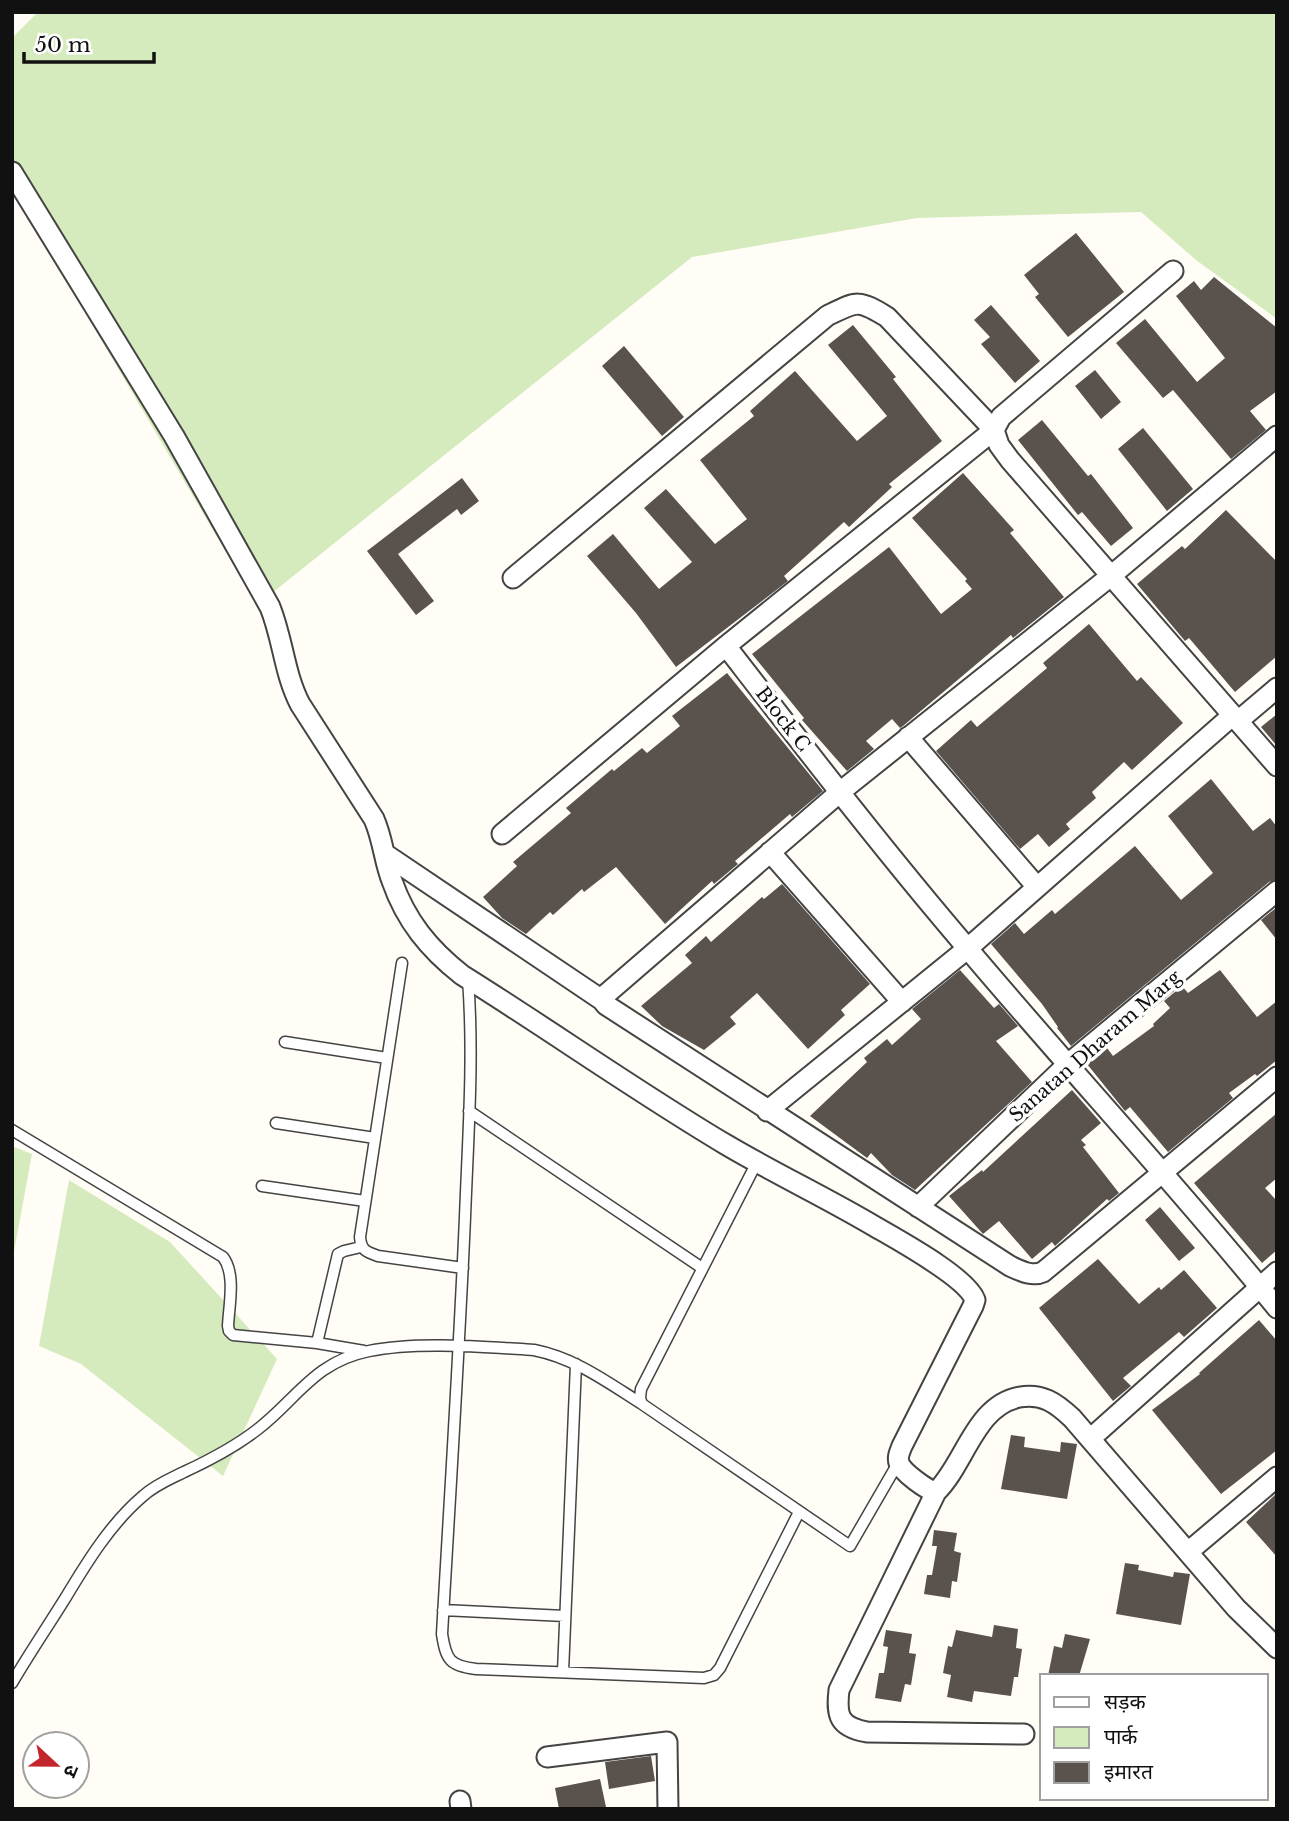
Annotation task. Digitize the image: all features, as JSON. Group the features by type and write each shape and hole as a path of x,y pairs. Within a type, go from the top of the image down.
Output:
{"street":[{"path":"12,172 167,426 270,607 280,635 291,687 374,819 380,832 392,882 414,925 436,954 468,978 725,1143 819,1194 928,1259 973,1295 973,1306 902,1446 898,1463 927,1489 936,1492"},
{"path":"502,834 726,646 994,430 1001,417 1173,271"},
{"path":"513,578 827,316 852,304 867,305 887,317 994,430 999,445 1010,460 1277,766"},
{"path":"602,1000 840,792 1112,575 1277,436"},
{"name":"Block C","path":"726,646 967,949 1163,1171 1277,1308"},
{"path":"767,1111 967,949 1235,718 1277,688"},
{"path":"908,737 1037,887"},
{"path":"770,852 902,1002"},
{"path":"385,854 602,1000 617,1013 767,1111 1010,1266 1037,1275 1277,1077"},
{"name":"Sanatan Dharam Marg","path":"918,1207 1068,1064 1277,891"},
{"path":"1090,1439 1277,1272"},
{"path":"1024,1734 867,1732 853,1729 841,1719 837,1707 839,1690 936,1492 989,1414 1012,1398 1033,1395 1050,1400 1072,1418 1236,1608 1276,1644"},
{"path":"1188,1552 1277,1477"},
{"path":"547,1757 667,1742 668,1809"}],"lane":[{"path":"402,963 365,1201 361,1247 367,1253 378,1256 463,1268"},
{"path":"468,978 472,1033 463,1268 442,1634 450,1661 461,1667 704,1678 714,1675 720,1668 799,1511"},
{"path":"285,1042 387,1059"},
{"path":"469,1111 702,1268"},
{"path":"276,1123 375,1138"},
{"path":"12,1130 223,1256 230,1272 228,1325 233,1335 368,1351"},
{"path":"642,1404 641,1389 757,1161"},
{"path":"262,1186 365,1201"},
{"path":"317,1343 338,1254 361,1247"},
{"path":"12,1683 104,1539 144,1494 245,1439 323,1370 343,1359 368,1351 422,1346 534,1350 576,1364 642,1404 852,1545 898,1463"},
{"path":"563,1672 576,1364"},
{"path":"443,1610 565,1616"}],"green space":[{"path":"38,12 1277,12 1277,319 1196,260 1141,212 917,218 692,257 257,605 12,188 12,38"},
{"path":"12,1146 32,1154 12,1262"},
{"path":"69,1180 170,1242 277,1359 223,1476 81,1364 39,1346"}],"building":[{"path":"1076,233 1124,292 1068,337 1035,297 1039,294 1024,275"},
{"path":"1214,277 1277,328 1277,391 1250,411 1266,430 1231,459 1173,390 1163,398 1116,343 1145,319 1197,382 1225,358 1176,296 1194,281 1201,290"},
{"path":"991,305 1040,361 1015,383 981,344 990,337 974,320"},
{"path":"853,325 896,377 893,379 942,441 889,484 892,487 849,527 844,522 784,576 788,581 676,667 636,613 587,556 613,534 659,589 692,562 644,508 666,489 715,544 747,519 700,460 754,416 750,411 795,371 857,441 887,416 828,345"},
{"path":"624,346 684,417 662,436 602,366"},
{"path":"1095,370 1121,402 1101,419 1075,386"},
{"path":"1042,420 1088,476 1091,474 1133,528 1111,546 1082,512 1078,515 1018,440"},
{"path":"1143,428 1193,489 1167,511 1118,449"},
{"path":"963,473 1014,530 1010,533 1064,597 1013,638 1011,635 903,726 900,728 892,719 866,741 874,749 847,771 802,720 804,718 752,654 889,547 941,614 972,589 965,581 967,579 912,518"},
{"path":"462,478 479,501 461,515 457,509 398,554 434,601 416,615 367,551"},
{"path":"1226,510 1277,562 1277,656 1235,692 1189,638 1185,641 1137,584 1182,546 1185,549"},
{"path":"1089,624 1137,681 1141,677 1183,723 1132,770 1124,762 1092,792 1096,798 1066,824 1070,829 1049,847 1038,834 1020,849 936,751 971,720 977,727 1047,668 1043,663"},
{"path":"727,673 823,791 792,817 790,814 735,861 738,864 714,884 712,881 665,924 616,867 584,892 582,889 553,915 550,912 526,934 502,918 483,897 517,866 513,862 571,813 566,808 612,769 614,771 642,748 647,753 680,726 672,716"},
{"path":"1277,714 1277,746 1261,727"},
{"path":"1211,779 1253,831 1270,818 1277,827 1277,879 1269,882 1071,1046 1042,1004 991,944 1015,923 1024,934 1052,910 1055,914 1135,846 1181,900 1213,873 1168,816"},
{"path":"782,884 870,984 841,1010 845,1015 808,1049 757,993 730,1017 736,1024 704,1050 662,1026 641,1006 692,963 685,955 706,936 711,942 762,897 764,899"},
{"path":"1277,907 1277,940 1261,920"},
{"path":"960,970 994,1008 999,1004 1018,1026 996,1041 1032,1082 915,1190 892,1175 871,1153 867,1158 810,1116 867,1062 864,1058 887,1039 892,1045 921,1019 912,1009"},
{"path":"1220,970 1257,1017 1277,1001 1277,1060 1229,1093 1233,1098 1168,1152 1130,1107 1125,1111 1087,1064 1107,1048 1113,1056 1154,1026 1170,1008 1164,1001 1182,986 1188,993"},
{"path":"1072,1090 1101,1123 1081,1140 1086,1145 1083,1147 1119,1193 1109,1201 1107,1199 1055,1246 1052,1242 1032,1259 999,1221 983,1234 949,1196 982,1170 983,1172"},
{"path":"1277,1113 1277,1178 1265,1188 1277,1201 1277,1250 1262,1263 1194,1183"},
{"path":"1160,1207 1195,1248 1179,1261 1145,1220"},
{"path":"1098,1259 1139,1304 1184,1270 1217,1308 1184,1337 1179,1332 1123,1378 1131,1386 1113,1401 1039,1308"},
{"path":"1259,1320 1277,1341 1277,1450 1221,1494 1152,1410 1200,1374"},
{"path":"1011,1435 1025,1437 1024,1447 1060,1452 1061,1442 1077,1444 1067,1499 1001,1489"},
{"path":"1277,1493 1277,1557 1246,1522"},
{"path":"934,1530 957,1533 954,1551 961,1553 957,1582 952,1581 950,1598 924,1594 927,1575 932,1575 937,1546 932,1546"},
{"path":"1125,1563 1139,1565 1138,1570 1173,1577 1174,1572 1190,1574 1181,1625 1116,1614"},
{"path":"994,1625 1018,1629 1016,1648 1022,1649 1018,1677 1014,1677 1011,1696 974,1691 972,1702 947,1697 951,1675 943,1673 948,1646 952,1647 956,1630 992,1637"},
{"path":"886,1630 912,1634 909,1653 916,1654 911,1685 905,1684 901,1702 875,1698 879,1673 884,1673 888,1647 883,1646"},
{"path":"1065,1634 1090,1639 1080,1674 1048,1674 1054,1646 1062,1648"},
{"path":"651,1756 655,1781 609,1789 605,1762"},
{"path":"600,1779 606,1807 559,1809 555,1788"}]}
